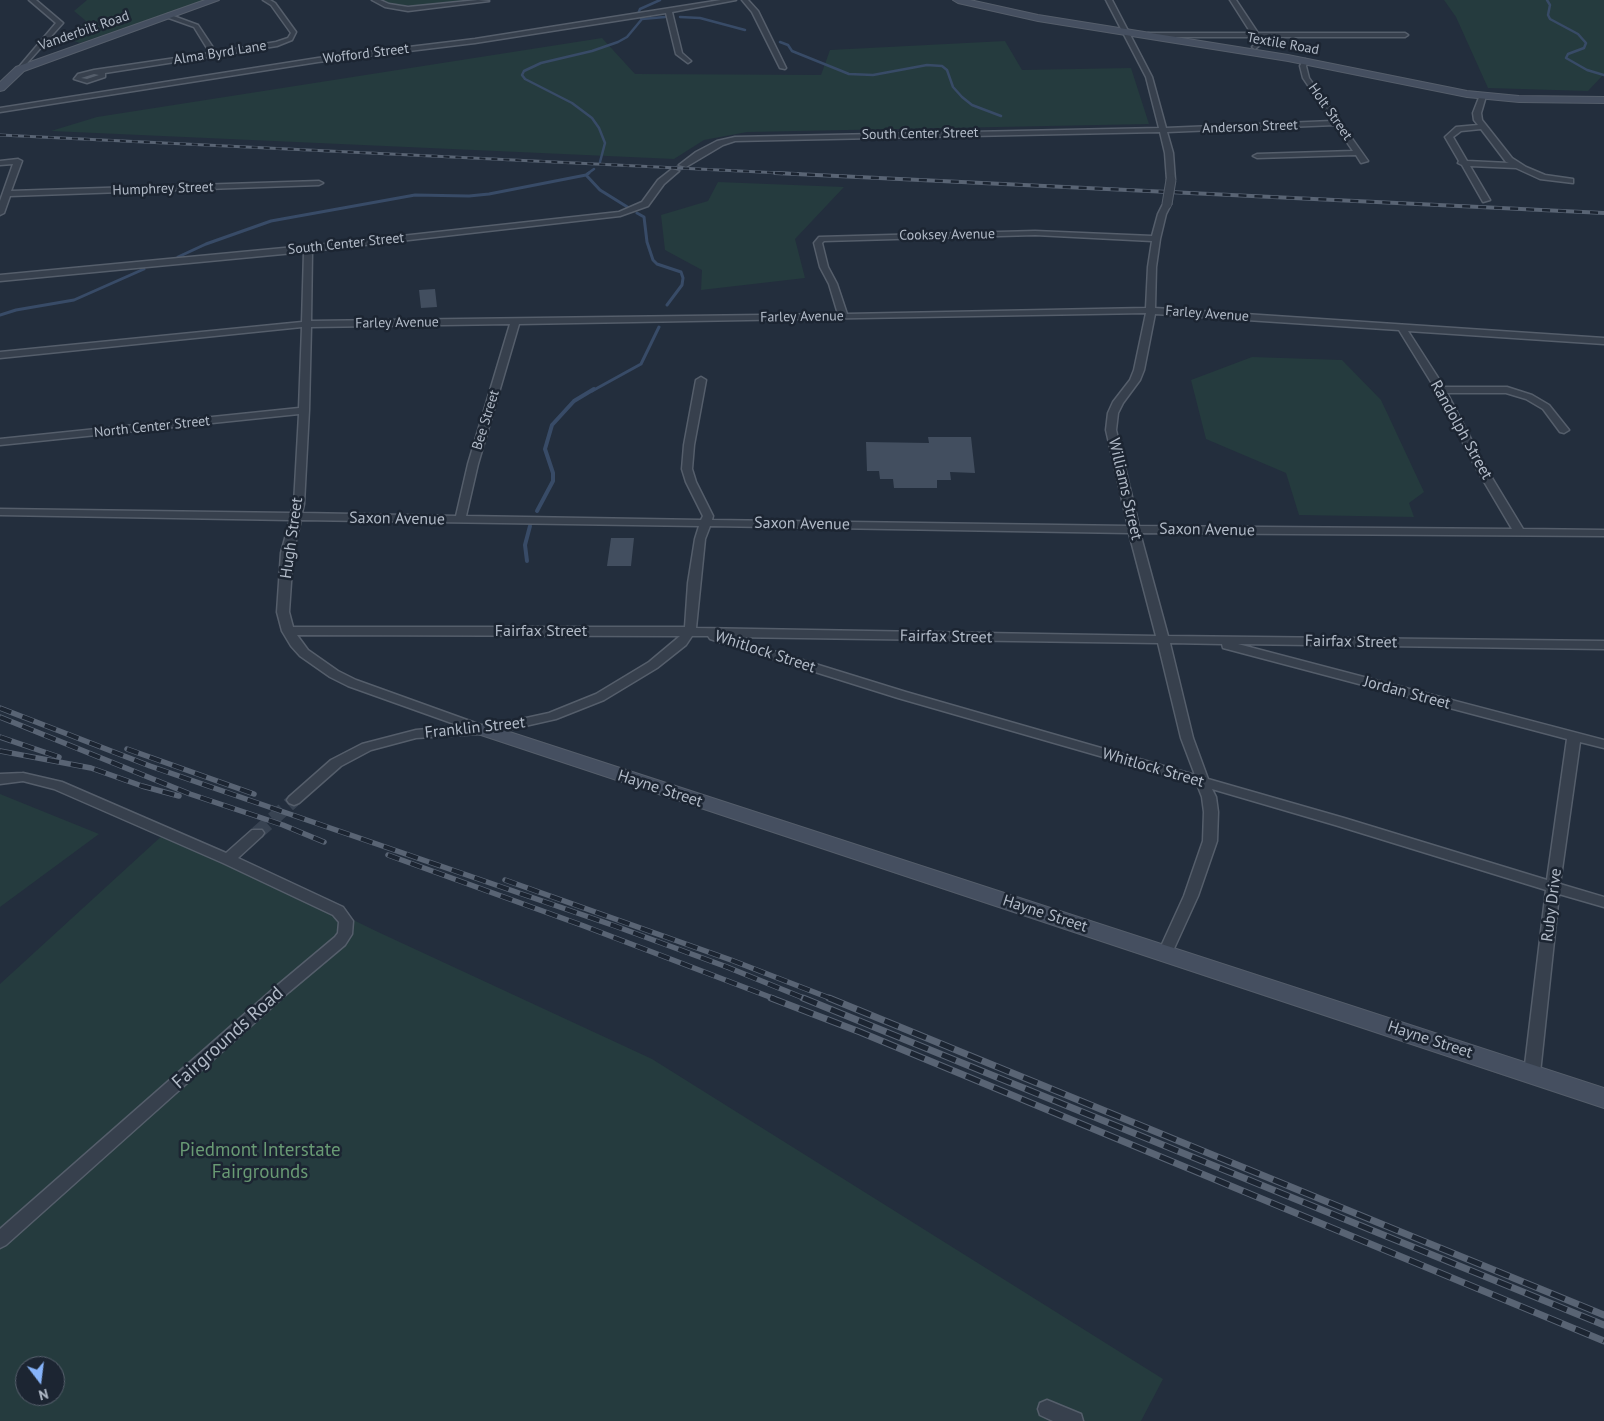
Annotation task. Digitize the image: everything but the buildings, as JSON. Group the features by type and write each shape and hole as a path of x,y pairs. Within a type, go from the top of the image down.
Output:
{"street":[{"path":"0,88 60,23 32,0"},
{"name":"Vanderbilt Road","path":"20,68 214,0"},
{"name":"Alma Byrd Lane","path":"99,72 277,44 290,39 294,33 273,4 266,0"},
{"path":"375,0 387,6 408,9 486,1"},
{"name":"Wofford Street","path":"0,110 318,60 475,41 733,0"},
{"path":"745,0 755,11 783,68"},
{"name":"Textile Road","path":"958,0 1038,18 1304,61 1482,96 1527,99 1604,100"},
{"name":"Williams Street","path":"1108,0 1149,76 1169,153 1171,180 1167,204 1162,214 1156,239 1152,267 1151,310 1137,375 1118,402 1111,422 1113,439 1187,738 1209,797 1211,812 1210,841 1191,896 1165,954"},
{"path":"1233,0 1263,40 1255,47"},
{"path":"668,10 679,54 688,60"},
{"path":"168,16 196,26 214,54"},
{"path":"1145,36 1405,34"},
{"name":"Holt Street","path":"1304,61 1306,78 1364,161"},
{"path":"1482,96 1478,116 1483,127 1516,166"},
{"name":"Anderson Street","path":"1162,129 1261,128 1338,123"},
{"path":"1483,127 1465,127 1450,134 1449,137 1462,163 1486,200"},
{"name":"South Center Street","path":"683,165 714,146 750,138 1162,129"},
{"path":"1257,156 1359,154"},
{"path":"0,163 18,162 0,214"},
{"path":"1462,163 1516,166 1542,176 1570,181"},
{"name":"South Center Street","path":"0,278 308,249 620,214 645,204 661,182 674,170"},
{"name":"Humphrey Street","path":"7,194 319,183"},
{"name":"Cooksey Avenue","path":"844,317 833,284 824,267 818,243 822,239 1035,234 1156,239"},
{"name":"Hugh Street","path":"308,249 304,410 299,504 287,553 283,612 288,631 304,653 334,674 352,683 485,730"},
{"name":"Farley Avenue","path":"0,355 306,324 844,317 1151,310 1604,341"},
{"name":"Bee Street","path":"460,520 472,464 515,321"},
{"name":"Randolph Street","path":"1402,327 1441,390 1481,468 1520,532"},
{"path":"696,632 694,583 707,514 691,482 687,469 689,446 701,380"},
{"path":"1441,390 1507,390 1529,397 1546,407 1564,430"},
{"name":"North Center Street","path":"0,442 304,410"},
{"name":"Saxon Avenue","path":"0,512 296,518 1134,529 1604,533"},
{"name":"Fairfax Street","path":"288,631 696,632 1604,645"},
{"name":"Franklin Street","path":"294,800 336,763 367,747 416,734 485,730 524,724 552,716 600,697 652,665 696,632"},
{"name":"Whitlock Street","path":"696,632 893,692 1339,820 1604,902"},
{"name":"Jordan Street","path":"1210,640 1604,744"},
{"name":"Hayne Street","path":"485,730 1604,1098"},
{"name":"Ruby Drive","path":"1532,1073 1553,887 1574,736"},
{"path":"0,779 23,777 57,785 228,859 257,833"},
{"name":"Fairgrounds Road","path":"0,1240 284,988 340,941 345,934 346,921 338,911 228,859"},
{"path":"1047,1409 1074,1421"}],"green space":[{"path":"87,0 205,0 80,43 68,39 86,21 74,11"},
{"path":"382,0 470,0 416,6 390,4"},
{"path":"1444,0 1604,0 1604,74 1588,91 1488,88 1456,17"},
{"path":"602,38 635,74 821,75 830,50 1005,41 1022,70 1131,68 1149,124 747,132 704,140 674,159 51,131 97,117"},
{"path":"718,182 844,187 795,239 805,278 701,290 702,270 665,250 661,215 708,201"},
{"path":"1252,357 1342,360 1381,400 1424,492 1409,503 1414,517 1299,515 1286,473 1206,439 1191,380"},
{"path":"0,794 99,834 0,907"},
{"name":"Piedmont Interstate Fairgrounds","path":"165,833 228,859 378,932 652,1059 1163,1379 1141,1421 0,1421 0,984"}],"waterway":[{"path":"641,18 638,14 640,9 660,0"},
{"path":"1547,0 1550,5 1548,15 1550,19 1578,34 1586,43 1584,48 1568,54 1566,58 1587,70 1604,75"},
{"path":"600,162 605,143 599,128 592,118 572,103 525,79 522,75 524,71 541,63 592,51 618,42 627,37 642,19 665,17"},
{"path":"680,17 700,18 745,30"},
{"path":"780,42 788,45 792,51 849,74 873,75 927,65 942,66 947,70 953,87 962,97 972,105 1001,116"},
{"path":"587,174 594,169"},
{"path":"178,257 206,244 271,221 415,195 469,196 489,194 586,175"},
{"path":"586,175 600,190 629,208"},
{"path":"637,213 644,217 647,242 653,260 657,264 681,272 683,278 682,285 667,305"},
{"path":"0,315 16,310 74,300 144,269"},
{"path":"592,391 641,364 659,327"},
{"path":"537,511 553,481 553,473 545,449 552,425 574,401 594,389"},
{"path":"527,561 525,545 530,526"}],"tunnel":[{"path":"675,171 683,165"},
{"path":"257,833 294,800"}],"railway":[{"path":"0,135 801,174"},
{"path":"775,173 1604,213"},
{"path":"0,708 150,766 615,926 727,967 806,999"},
{"path":"0,717 190,794 283,825 324,842"},
{"path":"0,737 59,757"},
{"path":"127,749 254,794"},
{"path":"0,751 91,768 142,786 179,796"},
{"path":"388,855 584,926 775,999"},
{"path":"505,880 731,960 832,999"},
{"path":"771,998 860,1032 1604,1341"},
{"path":"803,998 1604,1325"},
{"path":"829,998 1604,1315"}]}
